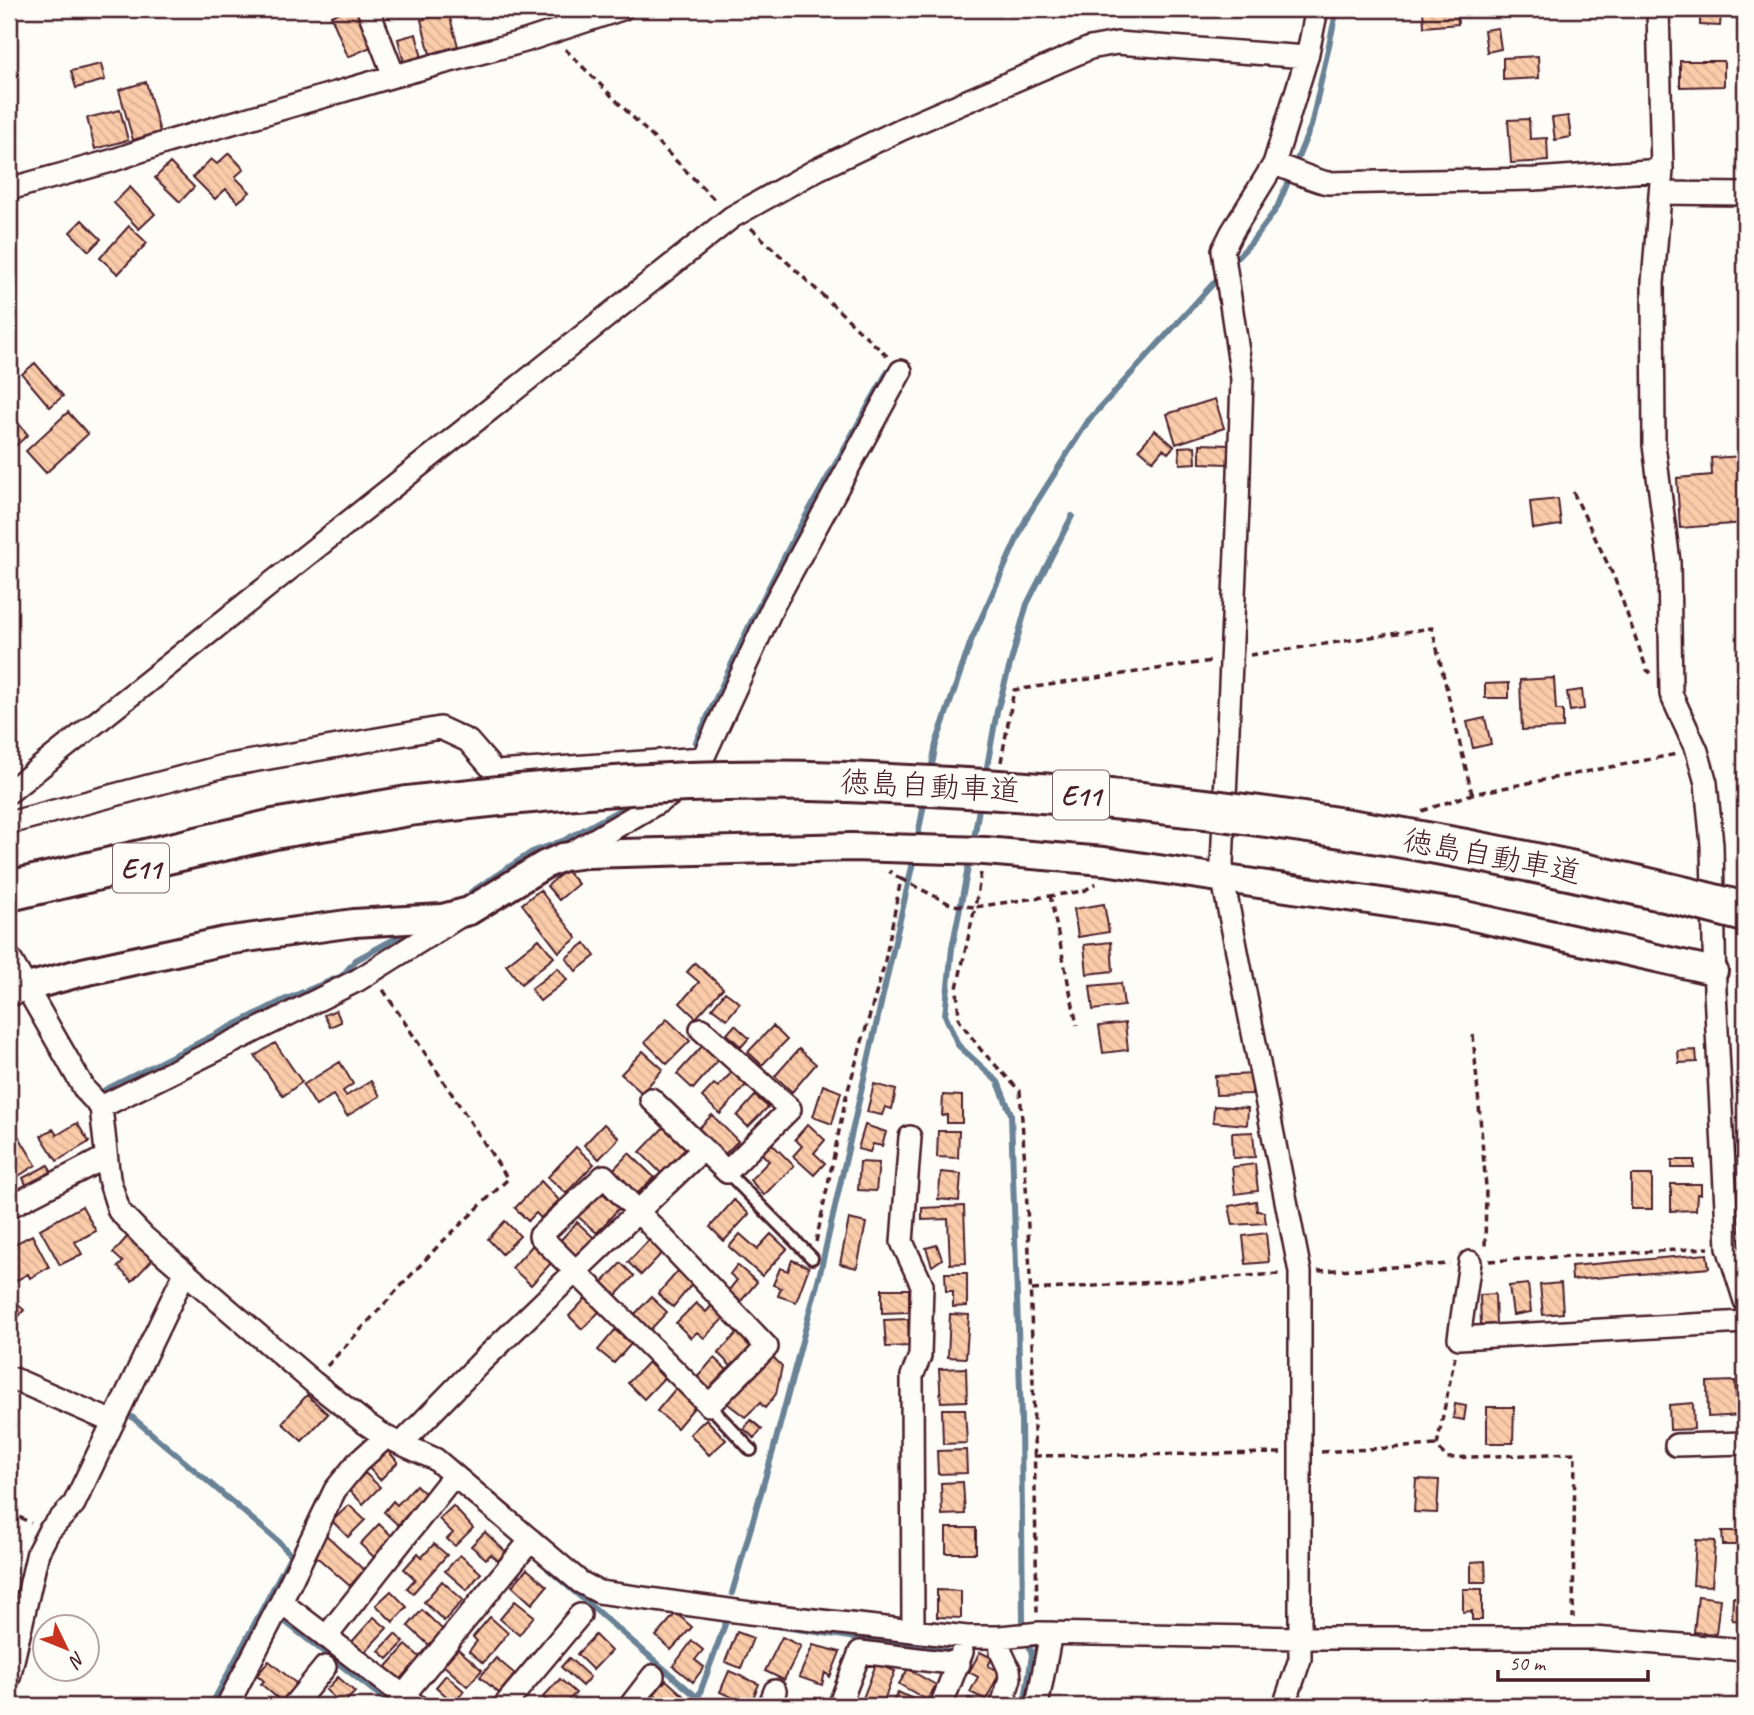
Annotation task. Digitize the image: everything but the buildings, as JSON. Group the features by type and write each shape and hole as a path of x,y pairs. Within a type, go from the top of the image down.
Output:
{"highway":[{"name":"徳島自動車道","path":"9,891 274,829 408,806 547,790 726,781 868,782 1048,792 1187,806 1334,826 1492,853 1666,891 1745,912"},
{"name":"徳島自動車道","path":"9,909 274,829"}],"street":[{"path":"368,9 394,76"},
{"path":"9,189 394,76 525,41 622,9"},
{"path":"1284,1706 1300,1659 1300,1272 1222,864 1242,379 1223,250 1232,232 1280,166 1317,9"},
{"path":"1658,9 1662,170 1653,284 1654,446 1669,562 1671,694 1697,751 1706,783 1712,845 1714,971 1728,1247 1745,1301"},
{"path":"9,792 734,215 818,169 902,129 1090,48 1117,43 1307,57"},
{"path":"1280,166 1306,178 1327,183 1507,180 1662,170"},
{"path":"1660,193 1745,194"},
{"path":"563,858 669,796 703,758 774,604 901,371"},
{"path":"9,822 224,766 440,728 468,741 495,772 703,758"},
{"path":"101,1107 358,980 544,864 586,854 852,847 1012,853 1104,861 1456,913 1714,971"},
{"path":"18,989 225,941 354,923 442,918 469,911"},
{"path":"9,957 18,989 85,1090 101,1107 108,1179 119,1211 144,1237 313,1382 365,1423 393,1440 435,1459 580,1582 599,1592 750,1613 967,1637 1036,1634 1300,1638 1594,1637 1745,1650"},
{"path":"651,1099 726,1172 790,1109 701,1029"},
{"path":"910,1137 902,1242 922,1285 920,1356 912,1376 914,1631"},
{"path":"227,1706 335,1490 357,1463 393,1440 483,1360 703,1149"},
{"path":"9,1207 106,1157"},
{"path":"604,1176 767,1347 709,1405 576,1271 540,1236 604,1176"},
{"path":"1477,1262 1459,1338 1745,1322"},
{"path":"9,1678 15,1624 38,1552 49,1531 74,1504 185,1272"},
{"path":"9,1380 14,1379 113,1422"},
{"path":"1676,1445 1745,1443"},
{"path":"326,1637 454,1475"},
{"path":"281,1602 410,1701 531,1540"},
{"path":"504,1706 580,1615"},
{"path":"1036,1634 1037,1706"},
{"path":"941,1706 967,1637"},
{"path":"1000,1637 1001,1652 1010,1678 1002,1706"},
{"path":"839,1706 860,1652 959,1664"},
{"path":"293,1706 325,1667"},
{"path":"630,1706 653,1676"}],"lane":[{"path":"726,1172 812,1258"},
{"path":"709,1405 751,1450"}],"path":[{"path":"548,33 734,215 901,371"},
{"path":"1573,492 1614,577 1647,670 1671,694"},
{"path":"1231,658 1432,628 1472,794"},
{"path":"1419,813 1472,794 1697,751"},
{"path":"852,847 903,880 952,905 975,907 957,988 959,1020 981,1050 1020,1091 1031,1290 1036,1634"},
{"path":"812,1258 846,1097 884,966 903,880"},
{"path":"1050,895 1077,1025"},
{"path":"313,1382 438,1245 508,1179 372,972"},
{"path":"1473,1035 1486,1186 1477,1262"},
{"path":"1031,1290 1728,1247"},
{"path":"1459,1338 1437,1445 1446,1458 1575,1453 1573,1638"},
{"path":"1034,1455 1300,1453 1437,1445"}],"waterway":[{"path":"1231,264 1251,243 1277,208 1311,126 1337,9"},
{"path":"930,775 936,744 971,641 1027,517 1088,421 1221,275"},
{"path":"696,742 750,624 798,530 888,371"},
{"path":"985,778 997,711 1027,604 1072,516"},
{"path":"918,835 925,799"},
{"path":"471,892 532,852 565,840 638,800"},
{"path":"974,839 980,802"},
{"path":"732,1593 820,1273 913,862"},
{"path":"968,868 952,948 945,1015 958,1045 998,1082 1011,1114 1021,1420 1023,1622 1032,1655 1024,1706"},
{"path":"105,1090 284,1000 342,976 356,960 400,936"},
{"path":"132,1417 291,1555 211,1706"},
{"path":"548,1569 698,1698"},
{"path":"695,1706 727,1619 734,1620"},
{"path":"284,1621 393,1706"},
{"path":"769,1625 946,1651"}]}
